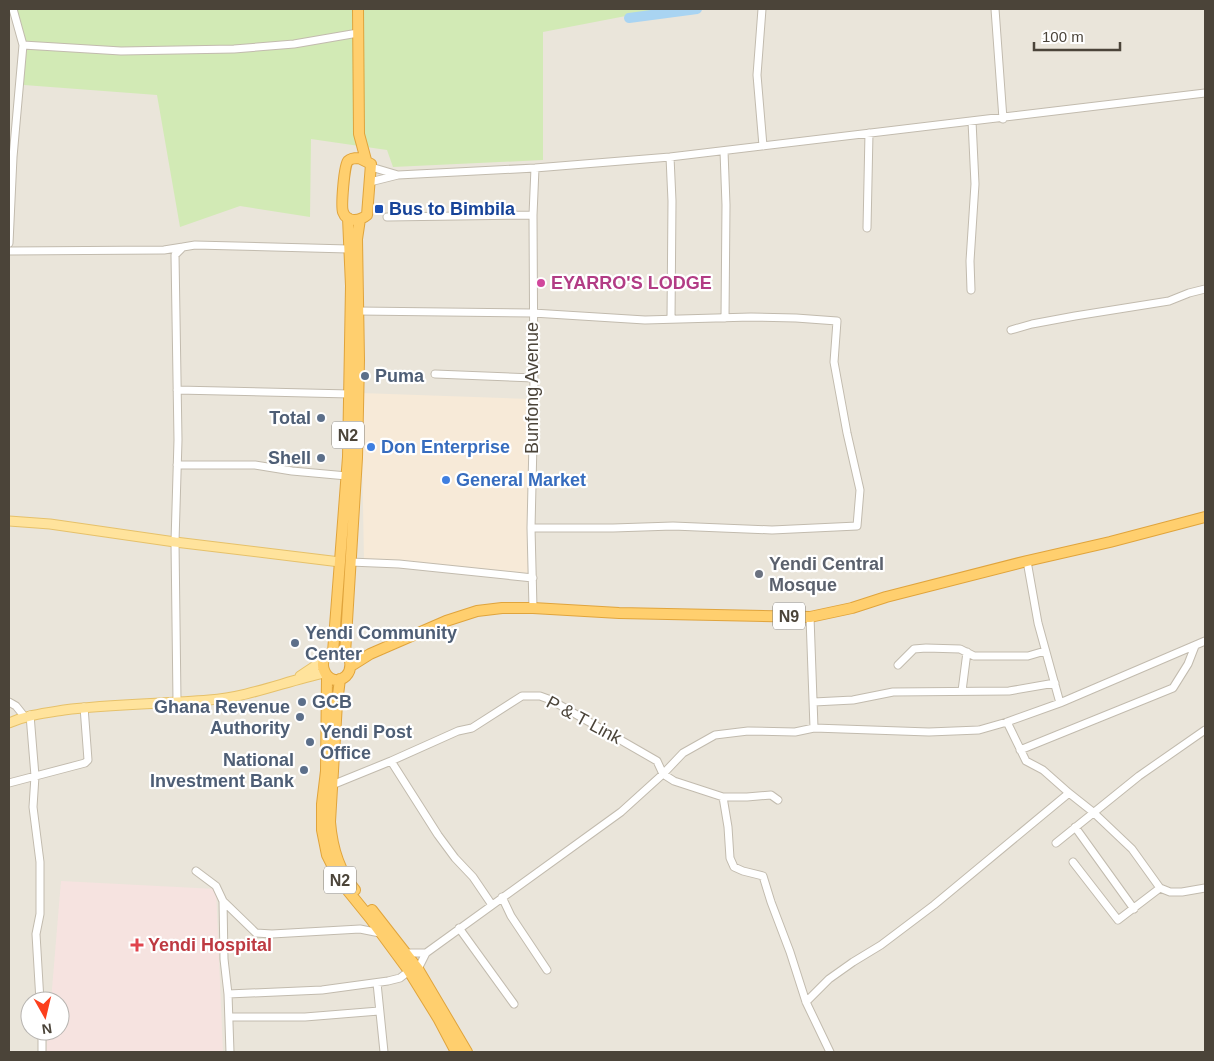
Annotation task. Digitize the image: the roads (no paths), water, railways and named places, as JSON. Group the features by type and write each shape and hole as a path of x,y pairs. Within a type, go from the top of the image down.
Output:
{"highway":[{"path":"358,9 359,134 368,163 370,182 367,215 360,220 352,220 348,218 343,210 345,166 350,160 359,134"},
{"path":"350,160 356,158 368,163"},
{"name":"N2","path":"348,218 351,286 345,562 348,659"},
{"name":"N2","path":"333,652 358,458 357,239 360,220"},
{"name":"N9","path":"348,659 370,654 446,621 477,611 502,608 619,613 810,617 852,608 886,597 1110,542 1205,516"},
{"path":"337,651 348,659 348,674 336,680 326,674 322,664 329,653 337,651"},
{"name":"N2","path":"326,674 326,771 322,804 322,830 326,855 340,881 380,933 414,969 467,1052"},
{"name":"N2","path":"340,679 330,822 332,842 336,856 350,884 406,953 456,1052"}],"main road":[{"path":"9,521 50,524 174,542 345,562"},
{"path":"296,679 324,660"},
{"path":"9,723 27,716 84,707 237,697 296,679 326,674"}],"street":[{"path":"9,243 13,157 23,45 13,9"},
{"path":"762,9 757,75 763,146"},
{"path":"995,9 1003,119"},
{"path":"23,45 121,51 234,49 294,44 358,33"},
{"path":"370,182 398,175 535,168 670,157 972,121 1003,119 1205,93"},
{"path":"970,290 975,184 972,121"},
{"path":"867,228 869,133"},
{"path":"724,150 726,318"},
{"path":"670,157 672,201 671,319"},
{"path":"368,163 398,175"},
{"name":"Bunfong Avenue","path":"533,608 531,528 535,168"},
{"path":"388,217 533,215"},
{"path":"9,251 155,250 195,245 348,249"},
{"path":"177,701 174,542 177,465 175,255 183,247"},
{"path":"1011,330 1068,317 1170,301 1188,293 1205,289"},
{"path":"358,311 533,313 621,319 796,318 837,321 834,362 860,490 857,526 772,530 673,526 531,528"},
{"path":"435,374 534,378"},
{"path":"177,390 350,394"},
{"path":"177,465 255,465 292,471 347,476"},
{"path":"1027,561 1038,623 1060,703"},
{"path":"345,562 399,564 533,578"},
{"path":"810,617 814,728"},
{"path":"228,994 322,990 400,978 414,969 426,953 459,928 621,812 683,753 715,735 748,731 795,732 814,728 979,730 1060,703 1205,641"},
{"path":"1020,750 1173,688 1188,664 1195,646"},
{"path":"898,665 914,649 960,649 974,656 1028,656 1045,651"},
{"path":"962,691 967,652"},
{"path":"814,702 853,700 893,692 1009,691 1055,683"},
{"name":"P & T Link","path":"332,785 458,731 472,728 522,696 540,696 551,700 657,761 663,774"},
{"path":"9,702 27,716 35,776 33,807 40,862 40,914 36,934 39,991"},
{"path":"9,782 85,763 88,760 84,707"},
{"path":"1007,722 1026,761 1043,770 1069,794 1093,812 1132,849 1160,888 1170,892 1205,888"},
{"path":"1056,843 1139,776 1205,730"},
{"path":"390,761 438,835 492,905"},
{"path":"663,774 674,781 723,797 771,795 778,800"},
{"path":"806,1002 829,979 881,945 934,905 1069,794"},
{"path":"723,797 728,827 730,858 734,867 763,876 806,1002 830,1052"},
{"path":"1074,827 1134,909"},
{"path":"1073,862 1118,920 1160,888"},
{"path":"196,871 216,886 223,901 256,933 272,934 360,929 380,933"},
{"path":"502,897 511,916 547,970"},
{"path":"223,901 224,960 228,994 230,1052"},
{"path":"459,928 514,1004"},
{"path":"406,953 426,953"},
{"path":"377,983 384,1052"},
{"path":"229,1017 305,1017 379,1011"}],"waterway":[{"path":"629,18 697,9"}],"place":[{"name":"Bus to Bimbila","path":"379,209"},
{"name":"EYARRO'S LODGE","path":"541,283"},
{"name":"Puma","path":"365,376"},
{"name":"Total","path":"321,418"},
{"name":"Don Enterprise","path":"371,447"},
{"name":"Shell","path":"321,458"},
{"name":"General Market","path":"446,480"},
{"name":"Yendi Central Mosque","path":"759,574"},
{"name":"Yendi Community Center","path":"295,643"},
{"name":"GCB","path":"302,702"},
{"name":"Ghana Revenue Authority","path":"300,717"},
{"name":"Yendi Post Office","path":"310,742"},
{"name":"National Investment Bank","path":"304,770"},
{"name":"Yendi Hospital","path":"137,945"}]}
